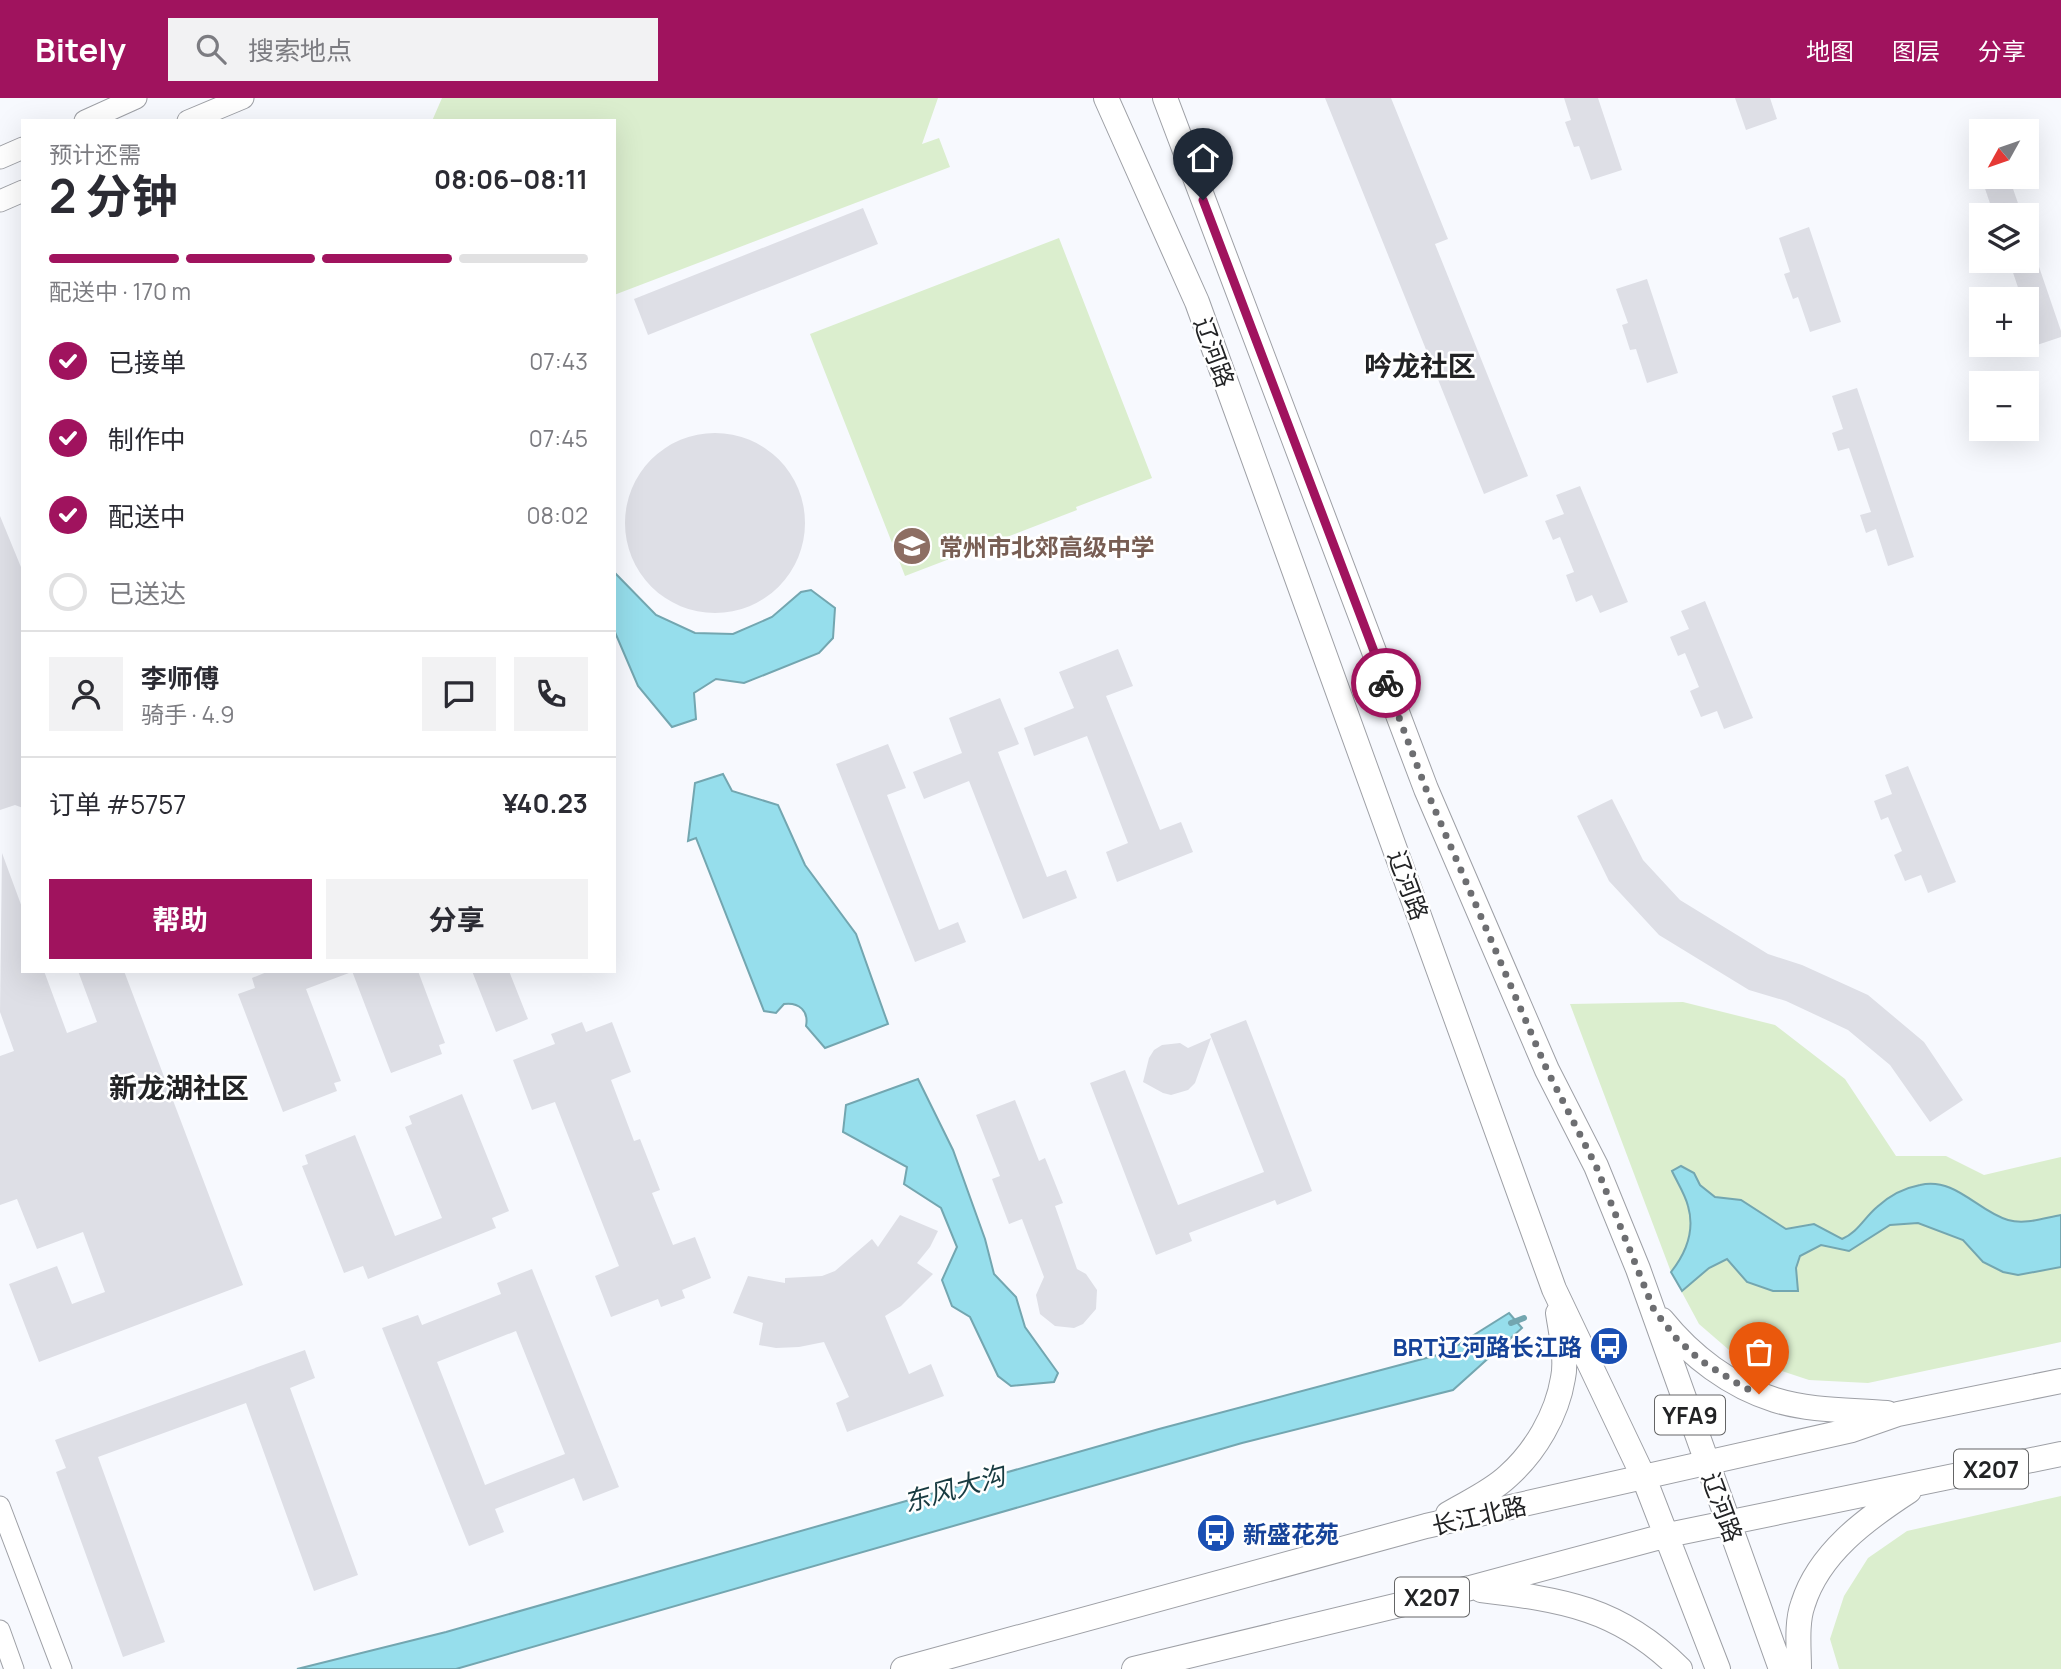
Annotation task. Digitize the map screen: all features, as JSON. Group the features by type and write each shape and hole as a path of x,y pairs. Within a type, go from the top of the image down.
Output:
{"main road":[{"path":"89,119 136,98"},
{"path":"193,119 243,98"},
{"name":"辽河路","path":"1106,98 1197,302 1567,1331"},
{"name":"辽河路","path":"1165,98 1426,789 1547,1070 1596,1166 1638,1269 1781,1669"},
{"path":"0,158 21,149"},
{"path":"0,201 21,192"},
{"path":"1653,1308 1676,1338 1700,1360 1743,1387 1776,1400 1811,1407 1898,1414"},
{"path":"1426,1526 1507,1477 1527,1456 1546,1427 1562,1385 1567,1331"},
{"name":"YFA9","path":"1567,1331 1644,1478 1718,1669"},
{"name":"长江北路","path":"903,1669 1426,1526 1852,1430 1898,1414 2061,1381"},
{"name":"X207","path":"1134,1669 1470,1588 1668,1535 2061,1454"},
{"path":"1799,1669 1802,1606 1812,1583 1841,1544 1871,1516 1921,1484"},
{"path":"1470,1588 1543,1598 1581,1606 1606,1615 1638,1634 1680,1669"},
{"path":"1800,1623 1802,1651 1811,1669"}],"street":[{"path":"0,1506 62,1669"},
{"path":"0,1630 14,1669"}],"green space":[{"path":"442,98 938,98 922,144 939,138 950,167 616,294 616,119 433,119"},
{"path":"1059,238 1152,478 905,576 810,334"},
{"path":"1683,1002 1775,1025 1845,1079 1896,1156 1946,1156 1984,1175 2061,1157 2061,1342 1868,1383 1809,1380 1736,1356 1699,1324 1671,1272 1570,1004"},
{"path":"2061,1496 2061,1669 1839,1669 1830,1639 1844,1596 1868,1558 1907,1531"}],"water":[{"path":"616,574 656,615 695,633 733,634 772,617 801,592 811,590 835,608 833,638 819,653 744,683 716,679 694,693 696,719 672,727 638,686 616,635"},
{"path":"723,774 732,791 778,805 805,865 856,934 888,1024 825,1048 806,1026 806,1016 798,1006 784,1004 776,1013 764,1011 696,838 688,841 695,783"},
{"path":"918,1079 953,1150 985,1239 994,1274 1016,1297 1025,1327 1058,1373 1054,1382 1011,1386 998,1376 970,1317 952,1306 942,1280 957,1247 941,1208 904,1184 907,1167 843,1132 846,1105"},
{"path":"1681,1166 1694,1173 1700,1185 1715,1197 1741,1200 1786,1229 1814,1224 1842,1239 1852,1233 1887,1199 1920,1185 1945,1186 2008,1220 2028,1221 2061,1215 2061,1267 2018,1275 2003,1272 1983,1262 1963,1240 1918,1223 1890,1225 1849,1251 1821,1245 1800,1256 1796,1268 1798,1291 1773,1291 1747,1282 1727,1259 1709,1268 1682,1291 1671,1272 1685,1249 1690,1232 1688,1206 1672,1171"},
{"path":"1509,1313 1522,1328 1453,1390 1242,1443 456,1669 297,1669 446,1632 1159,1429 1445,1353"}],"building":[{"path":"1325,98 1391,98 1448,239 1435,244 1528,476 1484,494"},
{"path":"1564,98 1598,98 1622,170 1591,180 1579,146 1574,147 1565,122 1571,120"},
{"path":"1735,98 1770,98 1777,119 1746,130"},
{"path":"1985,189 2013,189 2018,203 1990,203"},
{"path":"863,208 878,244 648,335 634,299"},
{"path":"1809,227 1841,322 1810,332 1798,297 1793,299 1784,274 1790,272 1779,238"},
{"path":"2039,267 2061,337 2039,344 2039,287 2018,287 2013,273 2039,273"},
{"path":"1647,279 1678,373 1647,383 1636,349 1630,350 1622,325 1628,323 1616,289"},
{"path":"1857,388 1914,557 1888,566 1876,529 1866,533 1860,515 1871,512 1849,448 1838,451 1832,433 1843,429 1832,396"},
{"path":"715,433 733,434 750,440 779,459 798,488 804,505 804,541 798,558 779,587 750,606 733,612 715,613 697,612 680,606 651,587 632,558 626,541 625,523 626,505 632,488 651,459 680,440 697,434"},
{"path":"1580,486 1628,602 1600,613 1592,595 1576,602 1566,575 1574,572 1560,537 1553,540 1545,521 1564,514 1556,495"},
{"path":"0,516 21,567 21,807 15,805 0,810"},
{"path":"1705,601 1753,718 1724,729 1717,711 1701,717 1690,691 1699,687 1685,653 1678,656 1670,637 1689,629 1681,611"},
{"path":"1118,649 1133,686 1106,696 1160,830 1181,822 1193,852 1117,882 1106,852 1128,843 1087,736 1034,756 1024,728 1074,708 1059,672"},
{"path":"1000,698 1019,744 998,752 1047,877 1066,870 1077,898 1023,919 969,781 924,799 913,772 962,753 949,718"},
{"path":"888,744 906,788 887,795 939,930 958,922 966,942 915,962 836,764"},
{"path":"1908,766 1956,882 1928,893 1921,875 1905,881 1894,855 1902,851 1888,817 1881,820 1874,801 1892,794 1885,775"},
{"path":"1612,799 1643,860 1680,900 1768,954 1802,965 1868,995 1924,1042 1963,1100 1930,1122 1890,1065 1848,1030 1786,1001 1749,990 1659,935 1609,881 1577,816"},
{"path":"2,853 21,905 21,973 45,973 67,1033 97,1022 79,973 125,973 243,1285 39,1362 9,1284 57,1266 72,1304 105,1292 83,1232 37,1249 17,1199 0,1205 0,1056 14,1051 0,1012"},
{"path":"264,973 349,973 306,989 341,1081 334,1083 337,1091 283,1112 238,994 255,988 252,978"},
{"path":"353,973 419,973 445,1043 439,1045 442,1054 391,1073"},
{"path":"473,973 510,973 528,1019 496,1032"},
{"path":"1246,1020 1312,1191 1277,1205 1275,1200 1189,1233 1192,1241 1156,1255 1090,1083 1125,1070 1178,1205 1264,1172 1210,1034"},
{"path":"582,1022 586,1032 612,1022 631,1072 611,1080 634,1141 640,1139 660,1190 652,1193 673,1245 695,1237 711,1278 682,1290 685,1298 661,1307 658,1299 611,1317 595,1276 619,1266 555,1102 532,1110 513,1060 555,1044 551,1034"},
{"path":"1211,1038 1195,1083 1188,1090 1171,1095 1143,1082 1149,1058 1154,1050 1162,1045 1180,1043 1188,1048"},
{"path":"462,1094 509,1211 492,1218 496,1228 368,1279 363,1266 344,1273 302,1166 308,1164 305,1155 355,1135 395,1236 442,1218 405,1127 412,1124 409,1116"},
{"path":"1015,1100 1039,1161 1045,1158 1063,1203 1055,1206 1077,1269 1086,1274 1097,1290 1096,1309 1083,1324 1074,1328 1055,1326 1040,1314 1036,1295 1044,1277 1022,1219 1009,1224 992,1179 1000,1176 976,1115"},
{"path":"900,1215 938,1231 917,1263 933,1274 901,1306 885,1316 909,1374 931,1364 944,1396 847,1432 836,1403 849,1397 824,1342 799,1347 776,1348 759,1345 763,1323 733,1313 748,1276 785,1283 785,1278 822,1276 835,1271 872,1239 878,1247"},
{"path":"532,1269 619,1487 583,1501 574,1478 495,1509 504,1532 469,1546 382,1328 418,1315 422,1325 501,1294 497,1283","holes":["516,1331 565,1454 485,1485 437,1362"]},
{"path":"305,1350 315,1378 290,1388 358,1575 314,1591 246,1403 98,1457 165,1642 123,1657 56,1472 66,1468 55,1440"}],"waterway":[{"name":"东风大沟","path":"1511,1323 1524,1318"}],"way so far":[{"path":"1386,683 1426,789 1547,1070 1596,1166 1654,1310 1676,1338 1700,1360 1759,1394"}],"place":[{"name":"常州市北郊高级中学","path":"912,546"},
{"name":"BRT辽河路长江路","path":"1609,1346"},
{"name":"新盛花苑","path":"1216,1533"}],"district":[{"name":"吟龙社区","path":"1420,365"},
{"name":"新龙湖社区","path":"179,1087"}],"route":[{"path":"1203,200 1386,683"}]}
